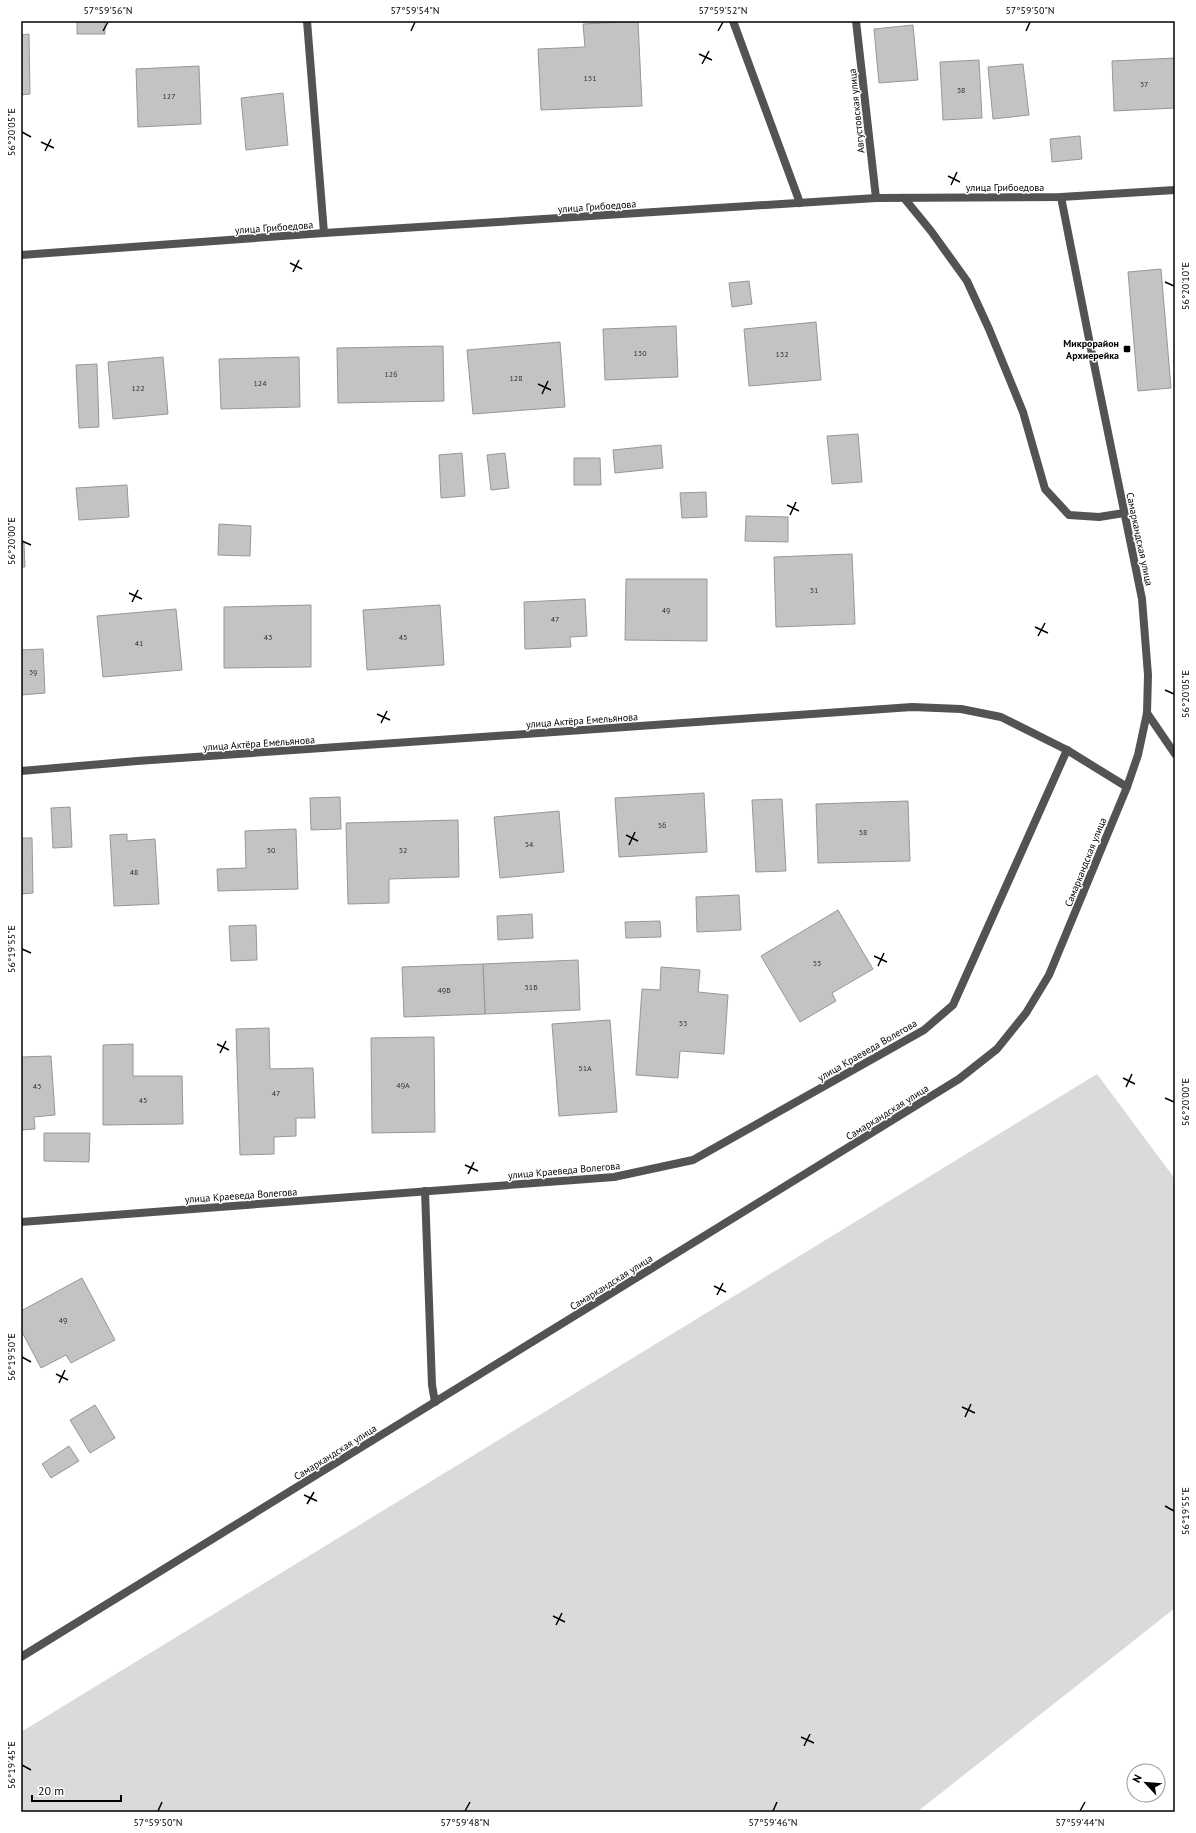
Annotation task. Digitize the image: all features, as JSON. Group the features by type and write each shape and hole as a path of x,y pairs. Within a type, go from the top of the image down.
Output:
{"street":[{"path":"307,21 324,233"},
{"path":"733,21 800,203"},
{"name":"Августовская улица","path":"856,21 876,198"},
{"name":"улица Грибоедова","path":"21,255 324,233 876,198 1061,197 1175,190"},
{"name":"Самаркандская улица","path":"21,1657 911,1110 959,1079 997,1049 1026,1013 1049,975 1127,787 1138,755 1147,714 1148,675 1142,599 1061,197"},
{"path":"904,198 931,231 967,281 989,328 1023,412 1045,489 1069,515 1099,517 1124,512"},
{"name":"улица Актёра Емельянова","path":"21,771 912,707 961,709 1001,717 1067,750 1127,787"},
{"path":"1147,714 1175,754"},
{"name":"улица Краеведа Волегова","path":"21,1222 614,1177 694,1160 924,1030 953,1006 1067,750"},
{"path":"425,1191 432,1385 435,1402"}],"shaded area":[{"path":"1097,1074 1175,1179 1175,1608 917,1812 21,1812 21,1732"}],"building":[{"path":"77,21 105,21 105,34 77,34"},
{"path":"638,21 642,106 541,110 538,49 585,47 583,24"},
{"path":"913,25 918,80 879,83 874,29"},
{"path":"29,34 30,94 21,95 21,35"},
{"path":"1175,58 1175,108 1114,111 1112,61"},
{"path":"979,60 982,118 943,120 940,62"},
{"path":"1023,64 1029,115 993,119 988,67"},
{"path":"199,66 201,124 138,127 136,69"},
{"path":"283,93 288,145 246,150 241,98"},
{"path":"1080,136 1082,159 1052,162 1050,139"},
{"path":"1161,269 1171,388 1138,391 1128,272"},
{"path":"749,281 752,304 732,307 729,283"},
{"path":"816,322 821,380 749,386 744,329"},
{"path":"676,326 678,377 605,380 603,329"},
{"path":"560,342 565,407 473,414 467,350"},
{"path":"443,346 444,401 338,403 337,348"},
{"path":"163,357 168,414 113,419 108,362"},
{"path":"299,357 300,407 221,409 219,359"},
{"path":"97,364 99,427 79,428 76,365"},
{"path":"858,434 862,482 832,484 827,436"},
{"path":"661,445 663,468 615,473 613,450"},
{"path":"462,453 465,496 441,498 439,455"},
{"path":"505,453 509,488 491,490 487,455"},
{"path":"574,458 600,458 601,485 574,485"},
{"path":"127,485 129,517 79,520 76,488"},
{"path":"706,492 707,517 682,518 680,493"},
{"path":"746,516 788,517 788,542 745,541"},
{"path":"219,524 251,526 250,556 218,555"},
{"path":"24,543 25,567 21,567 21,544"},
{"path":"852,554 855,624 776,627 774,557"},
{"path":"626,579 707,579 707,641 625,640"},
{"path":"585,599 587,636 570,637 571,647 525,649 524,602"},
{"path":"311,605 311,667 224,668 224,607"},
{"path":"440,605 444,665 367,670 363,610"},
{"path":"176,609 182,670 103,677 97,616"},
{"path":"43,649 45,693 21,695 21,650"},
{"path":"704,793 707,852 619,857 615,798"},
{"path":"340,797 341,829 311,830 310,798"},
{"path":"782,799 786,871 756,872 752,800"},
{"path":"908,801 910,861 818,863 816,804"},
{"path":"70,807 72,847 53,848 51,808"},
{"path":"559,811 564,872 500,878 494,817"},
{"path":"458,820 459,877 389,879 389,903 348,904 346,823"},
{"path":"296,829 298,889 218,891 217,869 246,868 245,831"},
{"path":"127,834 127,841 155,839 159,904 114,906 110,835"},
{"path":"21,838 32,838 33,893 21,894"},
{"path":"739,895 741,930 697,932 696,897"},
{"path":"838,910 873,969 832,993 836,1001 800,1022 761,956"},
{"path":"532,914 533,938 498,940 497,916"},
{"path":"660,921 661,937 626,938 625,922"},
{"path":"256,925 257,960 231,961 229,926"},
{"path":"578,960 580,1010 485,1014 483,964"},
{"path":"483,964 485,1014 404,1017 402,967"},
{"path":"661,967 700,970 698,992 728,995 724,1054 680,1051 678,1078 636,1075 642,989 660,990"},
{"path":"610,1020 617,1112 559,1116 552,1024"},
{"path":"269,1028 270,1069 313,1068 315,1118 296,1118 296,1136 274,1137 274,1154 240,1155 236,1029"},
{"path":"434,1037 435,1132 372,1133 371,1038"},
{"path":"133,1044 133,1076 182,1076 183,1124 103,1125 103,1045"},
{"path":"51,1056 55,1115 34,1117 35,1129 21,1130 21,1057"},
{"path":"44,1133 90,1133 89,1162 44,1161"},
{"path":"82,1278 115,1340 71,1363 66,1355 41,1368 21,1330 21,1311"},
{"path":"95,1405 115,1438 90,1453 70,1420"},
{"path":"69,1446 79,1461 51,1478 42,1464"}],"place":[{"name":"Микрорайон Архиерейка","path":"1127,349"}]}
